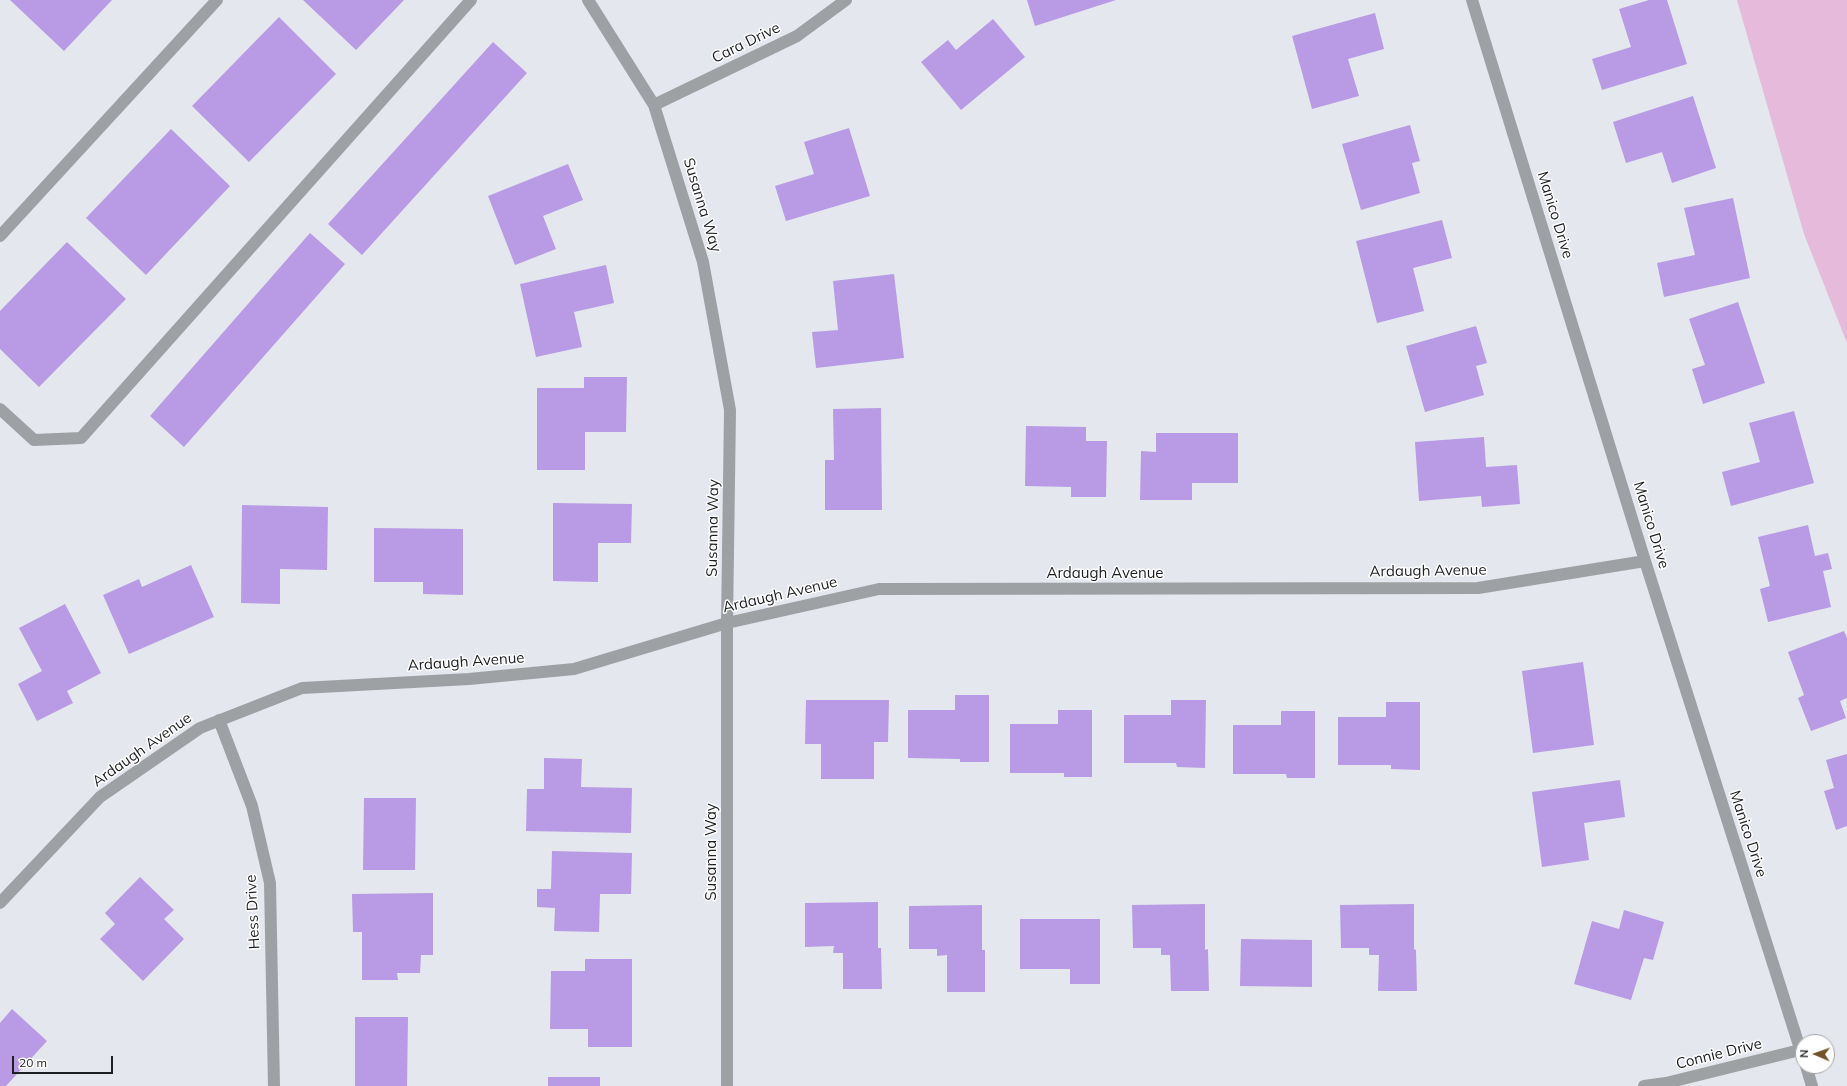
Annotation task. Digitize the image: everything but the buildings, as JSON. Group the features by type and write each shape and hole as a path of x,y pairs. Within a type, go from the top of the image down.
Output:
{"street":[{"path":"0,236 217,0"},
{"path":"0,409 34,440 81,438 471,0"},
{"name":"Susanna Way","path":"588,0 654,105 703,262 730,410 727,623 727,1086"},
{"name":"Cara Drive","path":"654,105 798,36 846,0"},
{"name":"Manico Drive","path":"1472,0 1645,561 1796,1034"},
{"name":"Ardaugh Avenue","path":"0,903 100,797 200,728 302,688 469,679 574,669 727,623 879,589 1478,588 1645,561"},
{"name":"Hess Drive","path":"219,720 252,806 270,882 274,1086"},
{"name":"Connie Drive","path":"1644,1086 1666,1083 1795,1055"},
{"path":"1808,1074 1812,1086"}],"shaded area":[{"path":"1737,0 1847,0 1847,343 1804,234"}]}
